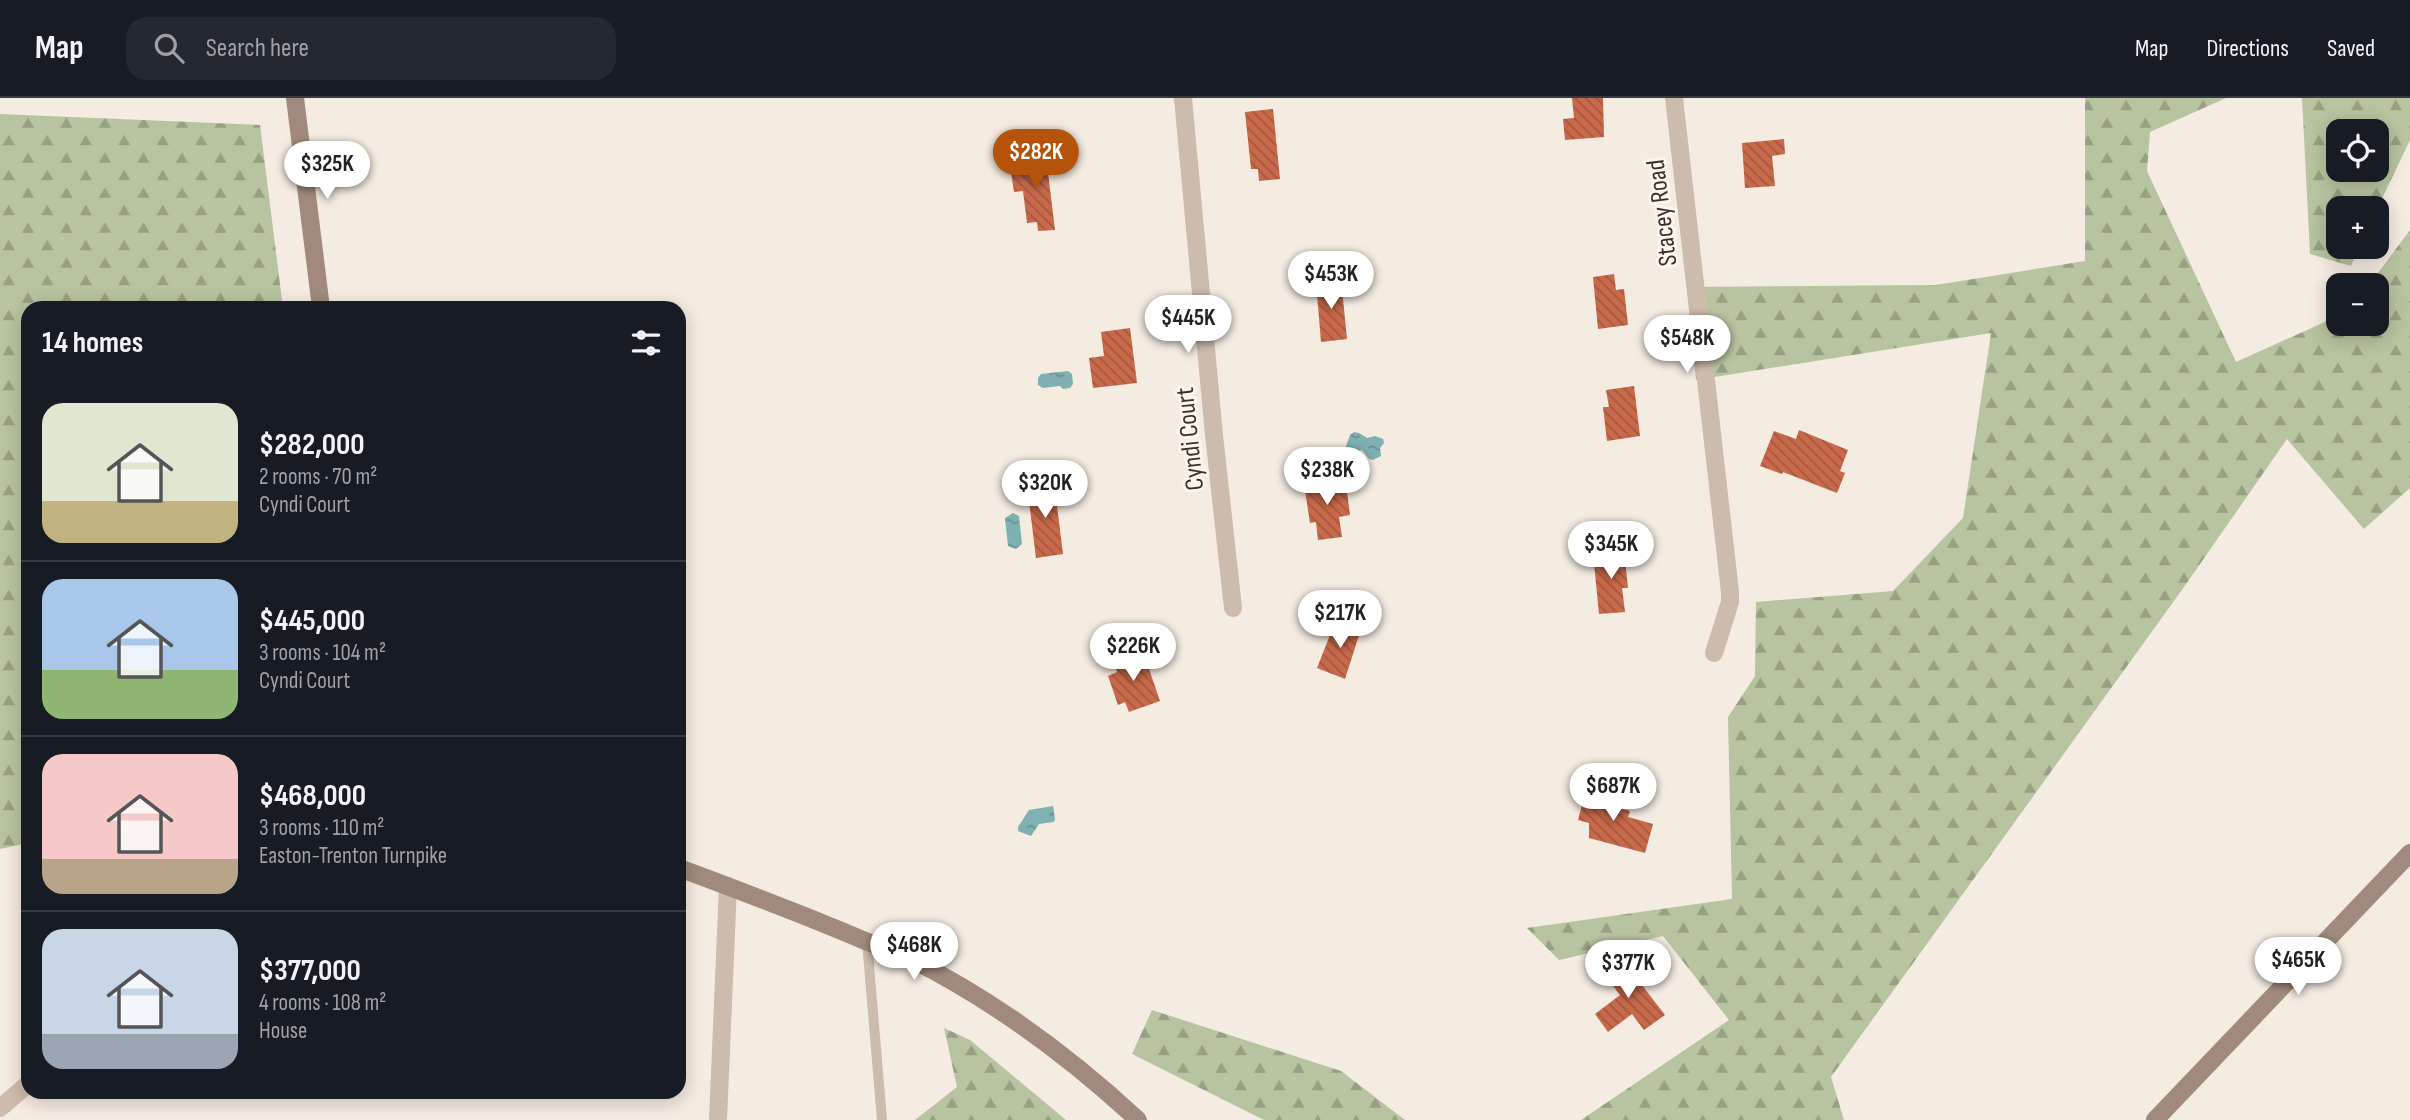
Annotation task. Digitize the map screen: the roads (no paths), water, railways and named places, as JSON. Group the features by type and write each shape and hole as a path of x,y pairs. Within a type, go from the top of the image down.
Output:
{"main road":[{"path":"295,98 320,301"},
{"path":"2161,1118 2410,853"},
{"path":"686,871 910,958 995,1007 1046,1041 1138,1120"}],"street":[{"name":"Cyndi Court","path":"1183,98 1233,608"},
{"name":"Stacey Road","path":"1674,98 1730,592 1730,602 1714,653"},
{"path":"718,1120 728,886"},
{"path":"0,1108 21,1090"}],"lane":[{"path":"867,942 882,1120"}],"water":[{"path":"1068,371 1072,374 1073,384 1070,388 1043,388 1038,385 1041,374"},
{"path":"1354,432 1367,438 1375,436 1383,439 1381,456 1369,459 1362,450 1351,455 1345,449 1350,435"},
{"path":"1013,513 1019,516 1022,544 1016,549 1008,546 1005,518"},
{"path":"1053,806 1054,822 1039,824 1031,836 1018,831 1029,810"}]}
